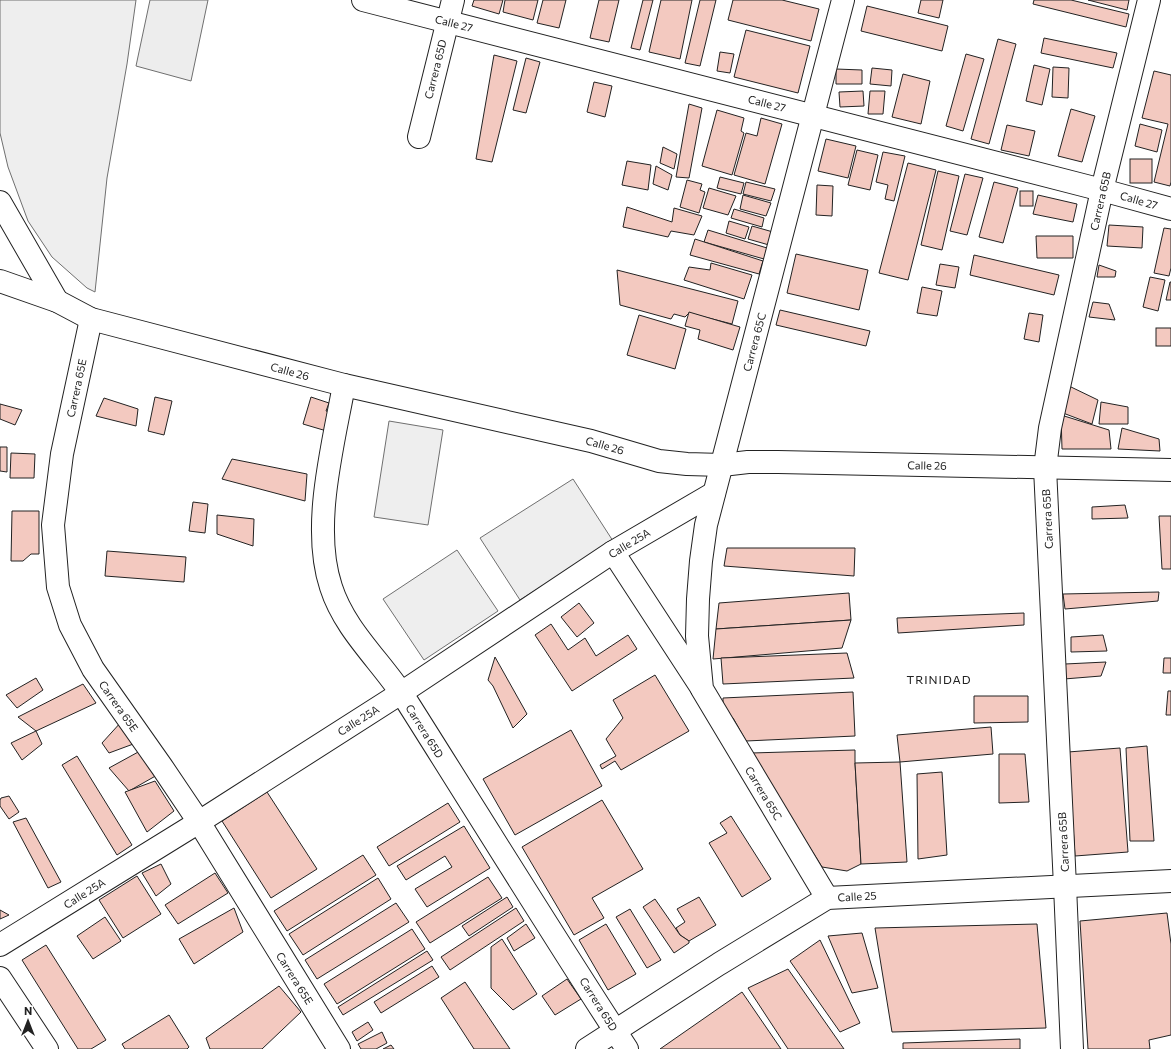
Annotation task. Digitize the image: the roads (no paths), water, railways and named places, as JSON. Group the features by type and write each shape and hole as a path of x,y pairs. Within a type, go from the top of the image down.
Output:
{"street":[{"name":"Calle 27","path":"363,0 814,115 1171,209"},
{"name":"Carrera 65D","path":"419,137 453,0"},
{"name":"Carrera 65C","path":"702,689 697,636 701,561 706,525 843,0"},
{"name":"Carrera 65B","path":"1072,1049 1045,468 1050,428 1102,190 1149,0"},
{"path":"0,202 57,301"},
{"name":"Calle 26","path":"0,280 57,301 91,319 344,385 591,441 659,461 687,464 722,465 748,462 778,462 1171,470"},
{"name":"Carrera 65E","path":"91,319 62,454 53,525 58,588 70,625 92,669 199,822 339,1049"},
{"name":"Carrera 65D","path":"344,385 324,499 324,552 331,587 344,618 401,693 627,1049"},
{"name":"Calle 25A","path":"0,945 199,822 401,693 613,552 714,493"},
{"name":"Carrera 65C","path":"613,552 702,689 827,898"},
{"name":"Calle 25","path":"586,1049 719,964 827,898 1171,881"},
{"path":"0,978 47,1049"}],"district":[{"name":"TRINIDAD","path":"939,679"}]}
